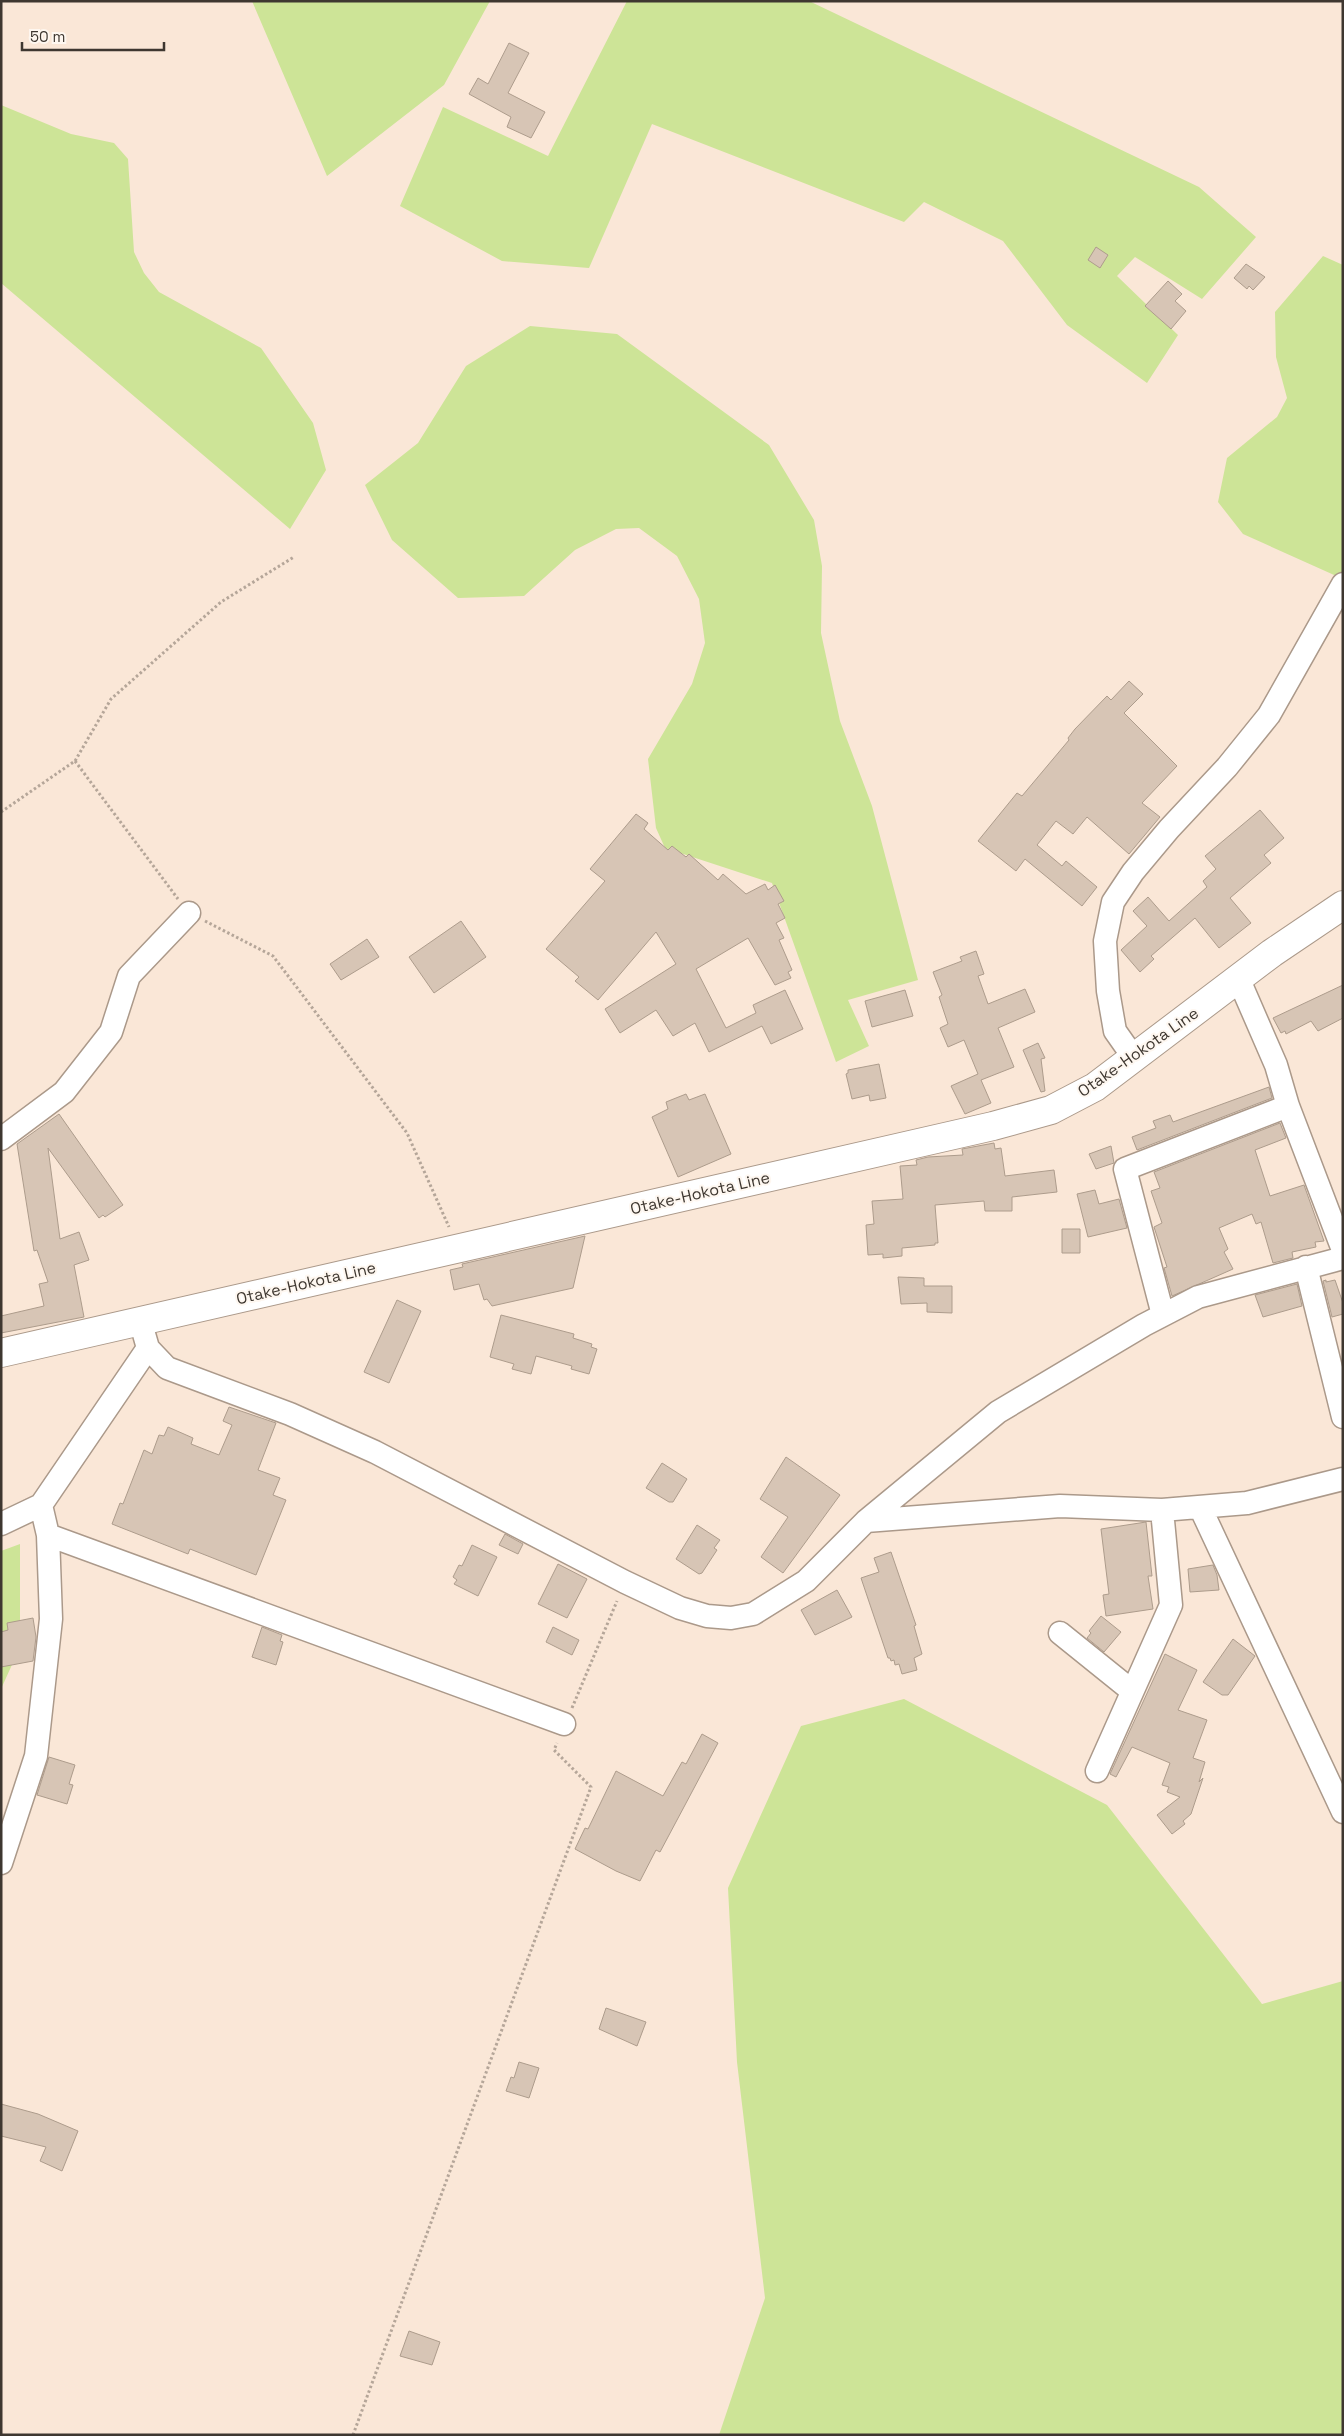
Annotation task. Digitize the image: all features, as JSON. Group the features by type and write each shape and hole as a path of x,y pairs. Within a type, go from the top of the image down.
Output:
{"main road":[{"name":"Otake-Hokota Line","path":"1,1353 993,1126 1051,1110 1094,1087 1272,953 1343,905"}],"street":[{"path":"1134,1058 1115,1032 1108,991 1105,941 1113,902 1133,872 1169,829 1227,767 1269,715 1343,584"},
{"path":"1,1139 64,1092 112,1032 129,976 189,913"},
{"path":"1238,980 1276,1065 1288,1106 1343,1250"},
{"path":"1163,1315 1125,1169 1288,1106"},
{"path":"139,1321 148,1348 167,1368 290,1414 375,1452 625,1582 680,1608 707,1616 731,1618 753,1614 806,1581 866,1521 998,1412 1163,1315 1198,1297 1343,1258"},
{"path":"1306,1268 1343,1417"},
{"path":"1,1524 41,1504 148,1348"},
{"path":"866,1521 1060,1506 1162,1510 1247,1503 1343,1479"},
{"path":"1,1863 36,1756 51,1619 48,1536 41,1504"},
{"path":"1200,1507 1343,1812"},
{"path":"1097,1771 1171,1605 1162,1510"},
{"path":"48,1536 564,1724"},
{"path":"1060,1633 1132,1691"}],"path":[{"path":"1,812 74,761 111,699 221,602 294,556"},
{"path":"74,761 189,913 273,956 407,1133 459,1248"},
{"path":"353,2435 590,1788 554,1750 625,1582"}],"green space":[{"path":"252,1 490,1 444,85 327,176"},
{"path":"627,1 809,1 1199,187 1256,237 1202,299 1135,257 1117,276 1178,335 1147,383 1067,325 1003,241 924,202 904,222 652,124 589,268 502,261 400,206 443,107 548,156"},
{"path":"1,105 71,134 114,143 128,159 134,252 144,273 159,292 261,348 313,423 326,470 290,529 1,283"},
{"path":"1323,256 1343,265 1343,579 1243,534 1218,502 1227,458 1277,417 1287,398 1276,357 1275,312"},
{"path":"530,326 617,334 769,445 814,520 822,566 821,633 840,721 872,806 918,980 848,1000 869,1046 836,1062 772,883 665,848 656,828 648,759 692,684 705,643 699,599 677,556 639,528 616,529 575,550 524,596 458,598 392,540 365,485 418,443 466,366"},
{"path":"20,1544 20,1647 1,1689 1,1551"},
{"path":"904,1699 1107,1805 1262,2004 1343,1981 1343,2435 719,2435 765,2298 737,2062 728,1888 801,1726"}],"building":[{"path":"509,43 529,53 508,93 545,112 531,138 507,127 511,117 469,94 478,78 488,84"},
{"path":"1096,247 1108,255 1100,268 1088,260"},
{"path":"1246,264 1265,277 1253,290 1249,286 1247,289 1234,278"},
{"path":"1168,281 1182,294 1175,301 1186,311 1171,329 1145,306"},
{"path":"1129,681 1143,694 1124,713 1177,766 1142,803 1160,817 1129,854 1087,817 1073,834 1056,821 1037,845 1062,866 1066,861 1097,887 1082,906 1025,859 1016,871 978,841 1017,793 1022,796 1069,740 1068,738 1075,729 1107,696 1111,700"},
{"path":"1260,810 1284,838 1264,855 1271,863 1230,898 1251,923 1219,948 1195,918 1151,956 1154,959 1140,972 1121,950 1147,926 1133,911 1148,897 1169,921 1207,887 1203,881 1216,869 1205,856"},
{"path":"636,814 648,823 644,829 668,850 672,846 686,857 689,854 718,880 723,874 746,894 765,884 768,890 775,885 784,901 778,904 785,918 776,923 784,938 779,940 792,970 788,972 791,978 775,985 748,938 696,969 726,1028 756,1013 753,1005 785,990 803,1029 771,1044 762,1026 709,1052 695,1023 673,1036 656,1010 620,1033 605,1009 676,964 656,932 598,1000 575,981 579,977 546,949 605,881 590,869"},
{"path":"461,921 486,957 434,993 409,957"},
{"path":"367,939 379,957 341,980 330,964"},
{"path":"976,951 984,974 978,976 988,1004 1025,989 1035,1012 998,1028 1014,1067 981,1080 991,1103 965,1114 951,1086 978,1074 964,1040 948,1047 940,1028 948,1024 939,997 942,995 933,972 962,961 960,957"},
{"path":"1343,985 1343,1018 1318,1031 1311,1021 1286,1034 1285,1031 1281,1033 1273,1018"},
{"path":"905,990 913,1016 872,1027 865,1001"},
{"path":"1038,1043 1045,1058 1041,1059 1045,1091 1041,1092 1023,1050"},
{"path":"879,1064 886,1098 870,1101 869,1095 852,1099 846,1074 848,1070"},
{"path":"1269,1087 1272,1098 1137,1150 1132,1137 1156,1128 1153,1121 1170,1115 1173,1122"},
{"path":"686,1094 689,1100 705,1094 731,1154 678,1177 652,1117 668,1109 666,1102"},
{"path":"59,1114 123,1205 105,1217 103,1215 99,1218 48,1148 60,1239 79,1232 89,1260 74,1265 84,1317 1,1333 1,1316 44,1306 39,1284 48,1282 37,1250 34,1251 17,1144"},
{"path":"1280,1123 1286,1138 1255,1150 1270,1196 1304,1185 1324,1241 1315,1242 1316,1247 1292,1252 1293,1258 1273,1263 1261,1222 1256,1224 1252,1214 1219,1228 1228,1249 1224,1252 1233,1269 1172,1296 1164,1268 1167,1267 1154,1227 1162,1223 1151,1191 1160,1188 1154,1172"},
{"path":"994,1143 995,1149 1001,1148 1005,1176 1054,1170 1057,1192 1012,1197 1012,1211 985,1211 984,1201 935,1205 938,1243 935,1243 935,1245 902,1248 902,1256 883,1258 883,1254 868,1255 866,1225 874,1224 872,1201 903,1199 900,1166 917,1165 916,1160 928,1157 963,1155 962,1149"},
{"path":"1111,1146 1114,1163 1096,1169 1089,1154"},
{"path":"1095,1190 1099,1204 1119,1199 1127,1228 1088,1237 1077,1194"},
{"path":"1062,1229 1080,1229 1080,1253 1062,1253"},
{"path":"585,1236 573,1288 492,1306 487,1299 484,1300 479,1284 454,1290 450,1270 463,1267 462,1264"},
{"path":"898,1277 924,1278 924,1286 952,1286 952,1313 927,1312 927,1303 901,1304"},
{"path":"1326,1280 1326,1282 1335,1280 1343,1303 1343,1314 1332,1317 1323,1281"},
{"path":"1297,1284 1302,1306 1263,1317 1255,1295"},
{"path":"397,1300 421,1311 389,1383 364,1372"},
{"path":"501,1315 574,1334 573,1338 592,1344 591,1347 597,1349 589,1374 571,1369 572,1366 536,1356 531,1374 512,1369 514,1364 490,1357"},
{"path":"229,1407 276,1423 258,1470 280,1478 273,1495 286,1500 256,1575 190,1549 188,1554 112,1524 120,1503 123,1504 144,1450 152,1454 159,1435 164,1436 168,1427 193,1438 191,1444 219,1455 232,1425 223,1421"},
{"path":"786,1457 840,1495 783,1573 761,1557 788,1517 760,1499"},
{"path":"662,1463 687,1479 673,1502 669,1502 646,1488"},
{"path":"1146,1522 1152,1576 1148,1576 1153,1609 1106,1616 1103,1595 1109,1594 1101,1529"},
{"path":"697,1525 720,1540 714,1548 717,1550 702,1573 699,1574 676,1559"},
{"path":"505,1534 523,1544 518,1554 499,1545"},
{"path":"472,1545 497,1557 478,1596 454,1584 457,1580 453,1577 459,1565 462,1566"},
{"path":"891,1552 916,1625 914,1626 922,1654 914,1658 917,1670 902,1674 899,1664 895,1665 894,1660 891,1661 888,1658 861,1578 879,1572 874,1558"},
{"path":"558,1564 587,1579 567,1618 538,1604"},
{"path":"1213,1565 1217,1575 1219,1590 1190,1592 1188,1569"},
{"path":"837,1590 852,1617 815,1635 801,1610"},
{"path":"1101,1616 1121,1632 1104,1652 1087,1638 1091,1633 1089,1631"},
{"path":"33,1618 36,1637 33,1661 1,1667 1,1632 8,1630 7,1623"},
{"path":"262,1627 282,1635 280,1641 283,1642 276,1665 252,1657"},
{"path":"553,1627 579,1640 572,1655 546,1642"},
{"path":"1233,1639 1255,1656 1228,1695 1222,1695 1203,1682"},
{"path":"1165,1654 1197,1670 1178,1710 1207,1720 1193,1758 1205,1762 1199,1782 1203,1778 1191,1814 1183,1821 1185,1824 1172,1834 1157,1815 1180,1797 1167,1792 1169,1787 1162,1785 1170,1763 1132,1747 1116,1777 1110,1774"},
{"path":"702,1734 718,1743 660,1852 656,1850 640,1881 616,1871 575,1849 585,1828 588,1829 616,1771 663,1796 682,1762 686,1764"},
{"path":"49,1757 75,1765 69,1784 73,1785 67,1804 37,1795"},
{"path":"606,2008 646,2022 637,2046 599,2029"},
{"path":"519,2062 539,2068 529,2098 506,2091 511,2077 514,2078"},
{"path":"1,2104 38,2114 78,2131 62,2171 40,2161 46,2147 1,2136"},
{"path":"409,2331 440,2342 432,2365 400,2356"}]}
